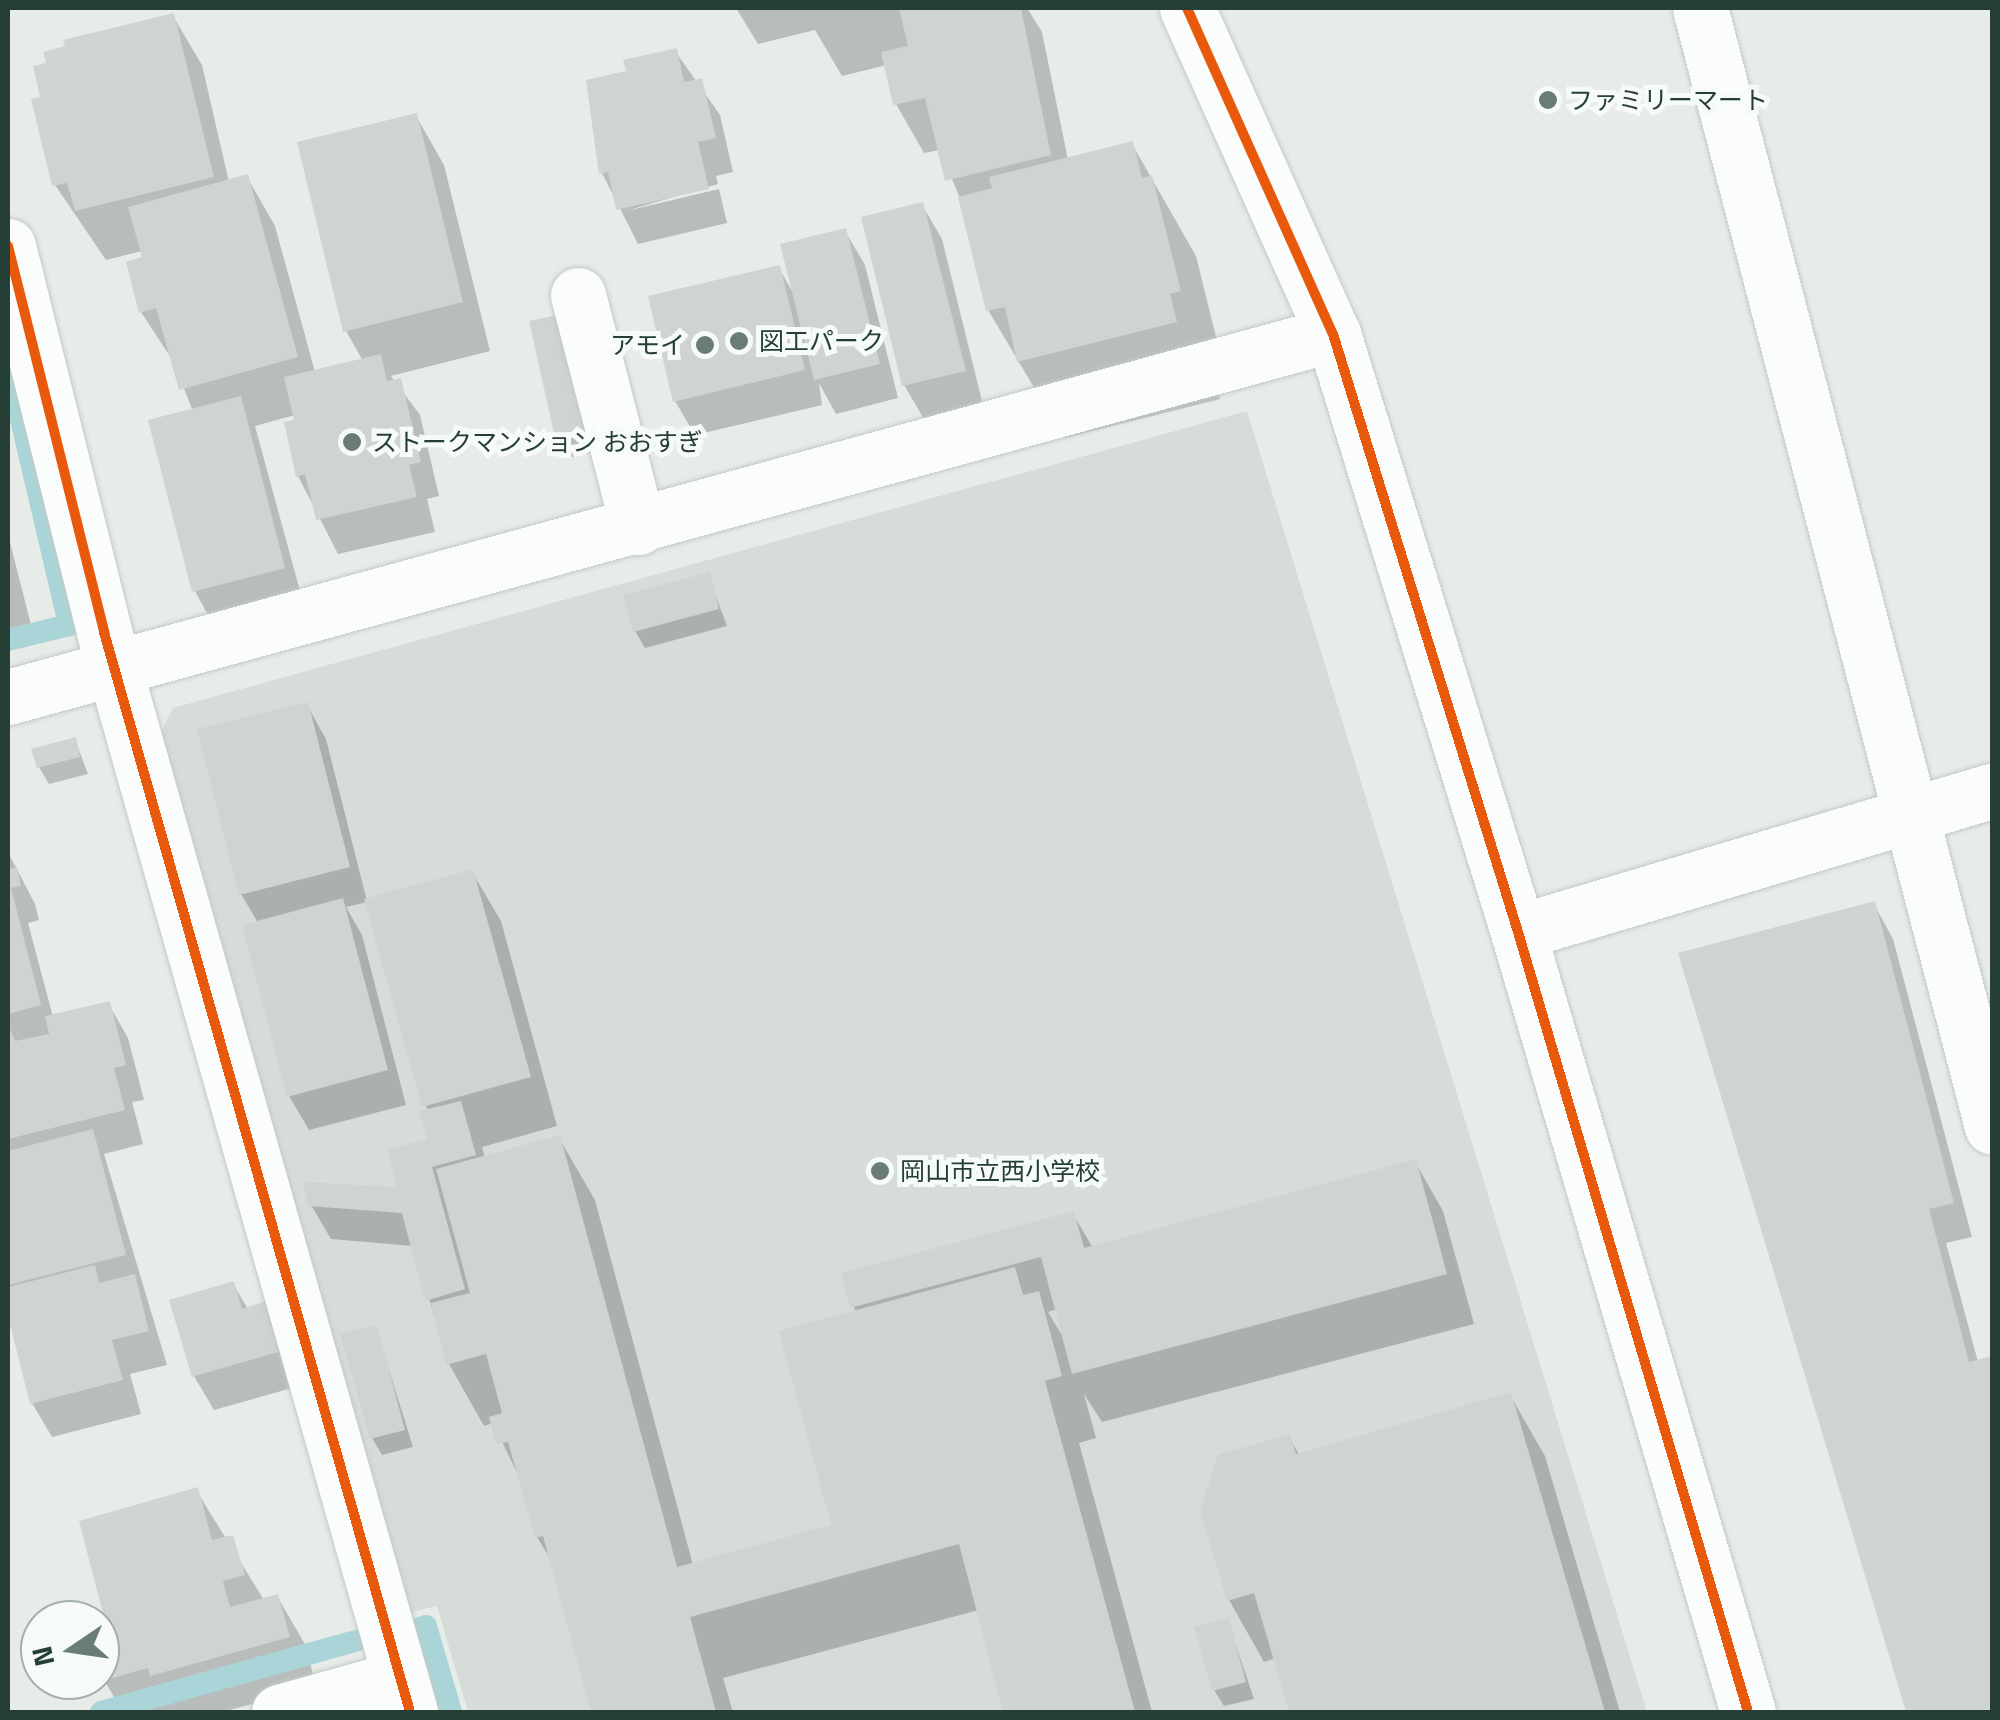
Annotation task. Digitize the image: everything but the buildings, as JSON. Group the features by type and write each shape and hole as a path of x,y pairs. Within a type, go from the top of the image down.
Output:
{"street":[{"path":"1187,8 1333,334 1518,932 1748,1712"},
{"path":"1700,8 1992,1127"},
{"path":"8,246 115,671 405,1695 279,1712"},
{"path":"578,294 638,527"},
{"path":"8,697 115,671 1333,334"},
{"path":"1518,932 1911,811 1992,791"}],"shaded area":[{"name":"岡山市立西小学校","path":"1247,411 1647,1712 468,1712 437,1606 403,1614 158,738 173,708"}],"waterway":[{"path":"8,364 69,625 8,640"},
{"path":"417,1629 426,1626 451,1712"},
{"path":"101,1712 356,1641"}],"cycle path":[{"path":"1187,8 1333,334 1518,932 1748,1712"},
{"path":"8,246 104,632 410,1712"}],"place":[{"name":"ファミリーマート","path":"1548,100"},
{"name":"図工パーク","path":"739,341"},
{"name":"アモイ","path":"705,345"},
{"name":"ストークマンション おおすぎ","path":"352,442"},
{"name":"岡山市立西小学校","path":"880,1171"}]}
